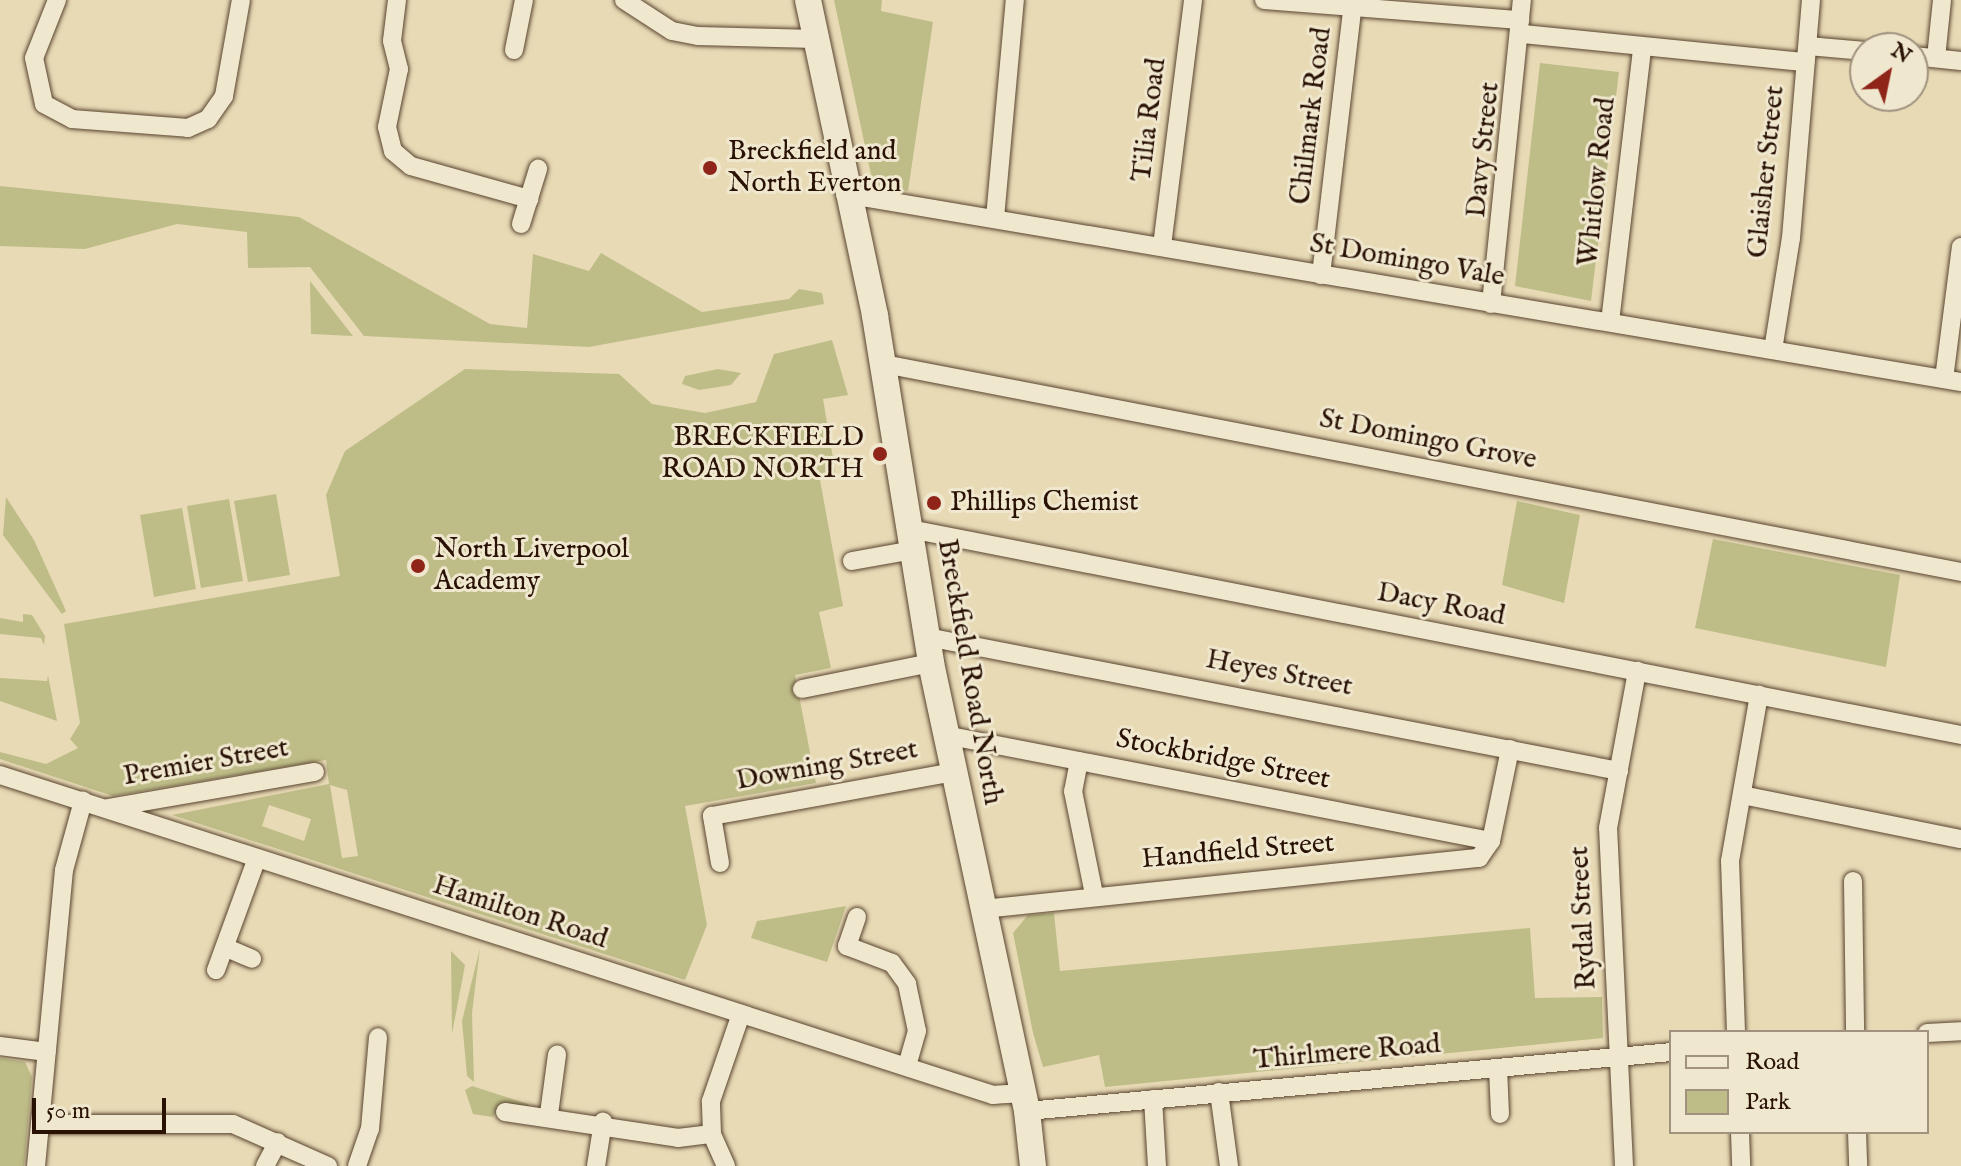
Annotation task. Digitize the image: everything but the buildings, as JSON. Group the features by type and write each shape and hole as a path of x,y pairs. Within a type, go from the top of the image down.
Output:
{"street":[{"path":"57,0 34,58 44,104 72,119 188,128 208,119 224,96 241,0"},
{"path":"397,0 392,41 399,69 387,127 393,151 411,166 529,199"},
{"path":"514,50 524,0"},
{"path":"624,0 672,31 698,36 815,39"},
{"name":"Breckfield Road North","path":"808,0 845,194 884,364 931,663 1025,1102 1033,1166"},
{"path":"995,218 1015,0"},
{"name":"Tilia Road","path":"1162,246 1193,0"},
{"path":"1264,0 1522,27 1642,48 1807,54 1849,52"},
{"name":"Davy Street","path":"1491,304 1522,27 1522,0"},
{"name":"Glaisher Street","path":"1773,350 1811,0"},
{"path":"1936,58 1942,0"},
{"name":"Chilmark Road","path":"1321,275 1352,11"},
{"name":"Whitlow Road","path":"1610,322 1642,48"},
{"path":"1929,57 1961,61"},
{"path":"521,224 538,169"},
{"name":"St Domingo Vale","path":"845,194 1953,380"},
{"path":"1953,380 1961,247"},
{"name":"St Domingo Grove","path":"884,364 1961,572"},
{"path":"852,561 912,540"},
{"name":"Dacy Road","path":"912,540 1637,671 1961,735"},
{"name":"Heyes Street","path":"927,637 1619,771"},
{"path":"802,689 931,663"},
{"name":"Rydal Street","path":"1624,1166 1608,828 1637,671"},
{"path":"1736,1030 1730,861 1759,695"},
{"name":"Stockbridge Street","path":"945,735 1491,841"},
{"path":"1491,841 1510,749"},
{"path":"1079,761 1073,791 1094,894"},
{"name":"Premier Street","path":"106,809 315,772"},
{"name":"Downing Street","path":"720,863 712,816 953,772"},
{"name":"Hamilton Road","path":"0,775 993,1095 1025,1102"},
{"path":"1742,795 1961,839"},
{"path":"36,1166 64,870 83,801"},
{"name":"Handfield Street","path":"983,909 1094,894 1479,858 1491,841"},
{"path":"216,970 229,949 257,858"},
{"path":"1853,881 1855,1030"},
{"path":"857,917 847,946 904,973 917,1031 907,1067"},
{"path":"229,949 252,959"},
{"path":"726,1166 712,1134 711,1101 741,1014"},
{"path":"1929,1033 1961,1031"},
{"path":"357,1166 370,1129 378,1037"},
{"path":"0,1046 47,1052"},
{"name":"Thirlmere Road","path":"1025,1102 1153,1099 1669,1052"},
{"path":"549,1114 557,1055"},
{"path":"1498,1068 1500,1114"},
{"path":"1219,1092 1229,1166"},
{"path":"1153,1099 1157,1166"},
{"path":"505,1112 549,1114 603,1122 678,1138 712,1134"},
{"path":"40,1124 87,1129 207,1121 278,1142 328,1166"},
{"path":"596,1166 603,1122"},
{"path":"1740,1134 1741,1166"},
{"path":"1857,1134 1858,1166"},
{"path":"265,1166 278,1142"}],"green space":[{"path":"834,0 882,0 881,11 933,22 908,191 873,184"},
{"path":"1540,63 1619,72 1591,301 1515,286"},
{"path":"0,186 299,217 490,324 527,328 533,254 589,271 601,253 702,312 789,299 799,289 822,293 824,304 589,347 364,336 310,267 248,268 247,232 177,224 85,249 0,246"},
{"path":"310,281 353,336 311,334"},
{"path":"832,340 848,395 823,399 836,476 820,480 843,606 819,612 831,668 795,675 816,783 685,806 707,925 685,980 172,815 329,784 326,760 113,796 0,759 0,752 46,764 78,748 70,739 80,723 64,624 340,576 326,495 345,451 465,369 619,374 652,404 705,413 756,402 774,354","holes":["330,785 347,790 358,856 342,858","269,805 311,819 304,841 262,826"]},
{"path":"718,369 741,373 731,385 699,390 682,384 685,376"},
{"path":"276,494 290,575 248,582 234,501"},
{"path":"6,497 34,540 66,611 62,614 3,535"},
{"path":"229,499 243,581 201,588 187,506"},
{"path":"1517,501 1580,515 1564,603 1502,585"},
{"path":"182,508 196,589 154,597 140,515"},
{"path":"1713,539 1900,575 1886,667 1695,628"},
{"path":"23,614 32,615 45,636 44,645 41,638 0,634 0,618 23,622"},
{"path":"48,675 57,721 0,701 0,678 47,681"},
{"path":"846,906 827,962 751,938 757,921"},
{"path":"1054,913 1060,971 1530,928 1535,998 1602,997 1603,1038 1105,1087 1099,1055 1043,1067 1033,1033 1013,933 1028,915"},
{"path":"480,948 472,1013 474,1082 467,1076 462,1021"},
{"path":"451,951 465,965 452,1034"},
{"path":"0,1058 25,1062 32,1077 24,1166 0,1166"},
{"path":"472,1086 529,1106 501,1104 493,1117 473,1114 465,1090"}],"place":[{"name":"Breckfield and North Everton","path":"710,168"},
{"name":"BRECKFIELD ROAD NORTH","path":"880,454"},
{"name":"Phillips Chemist","path":"934,503"},
{"name":"North Liverpool Academy","path":"418,566"}]}
